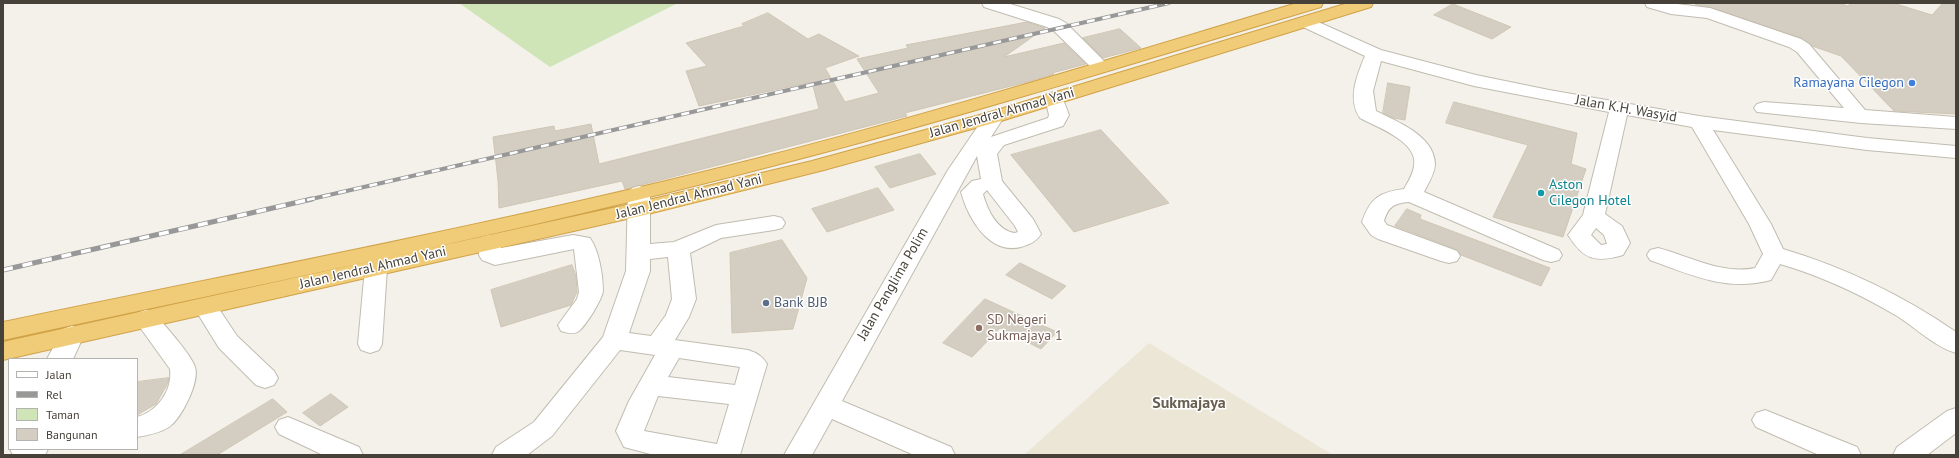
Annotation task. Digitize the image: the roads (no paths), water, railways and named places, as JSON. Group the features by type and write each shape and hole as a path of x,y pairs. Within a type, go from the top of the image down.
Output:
{"highway":[{"name":"Jalan Jendral Ahmad Yani","path":"3,351 490,242 640,201 775,159 1101,67 1315,3"},
{"name":"Jalan Jendral Ahmad Yani","path":"3,331 817,166 994,117 1365,3"}],"street":[{"path":"990,3 1053,23 1060,27 1101,67"},
{"path":"1653,3 1671,9 1710,13 1795,43 1803,48 1853,116 1867,144"},
{"name":"Jalan K.H. Wasyid","path":"1306,22 1375,54 1474,80 1619,109 1699,122 1867,144 1956,152"},
{"path":"1375,54 1367,72 1363,88 1363,103 1367,114 1415,140 1422,151 1425,164 1412,195"},
{"path":"992,182 987,153 997,141 1056,122 1059,115 1054,98"},
{"path":"1764,108 1956,123"},
{"path":"1594,216 1619,109"},
{"name":"Jalan Panglima Polim","path":"798,455 958,170 994,117"},
{"path":"1699,122 1760,224 1774,254 1829,272 1864,287 1919,317 1956,344"},
{"path":"1449,256 1386,234 1379,230 1373,222 1383,201 1392,196 1412,195 1551,255"},
{"path":"506,455 543,428 614,340 638,271 640,201"},
{"path":"639,253 678,249 716,232 774,223"},
{"path":"490,242 490,255 495,257 574,242 582,243 586,250 591,292 588,301 570,325"},
{"path":"614,340 665,347 748,360 754,364 729,450 723,455 713,455 634,438 629,431 642,401 651,385 665,347 684,299 678,249"},
{"path":"1658,255 1733,278 1753,278 1762,274 1774,254"},
{"path":"370,344 376,268"},
{"path":"205,306 228,342 265,378"},
{"path":"138,427 154,422 165,416 173,407 184,372 182,366 146,319"},
{"path":"61,358 72,336"},
{"path":"651,385 744,396"},
{"path":"825,405 941,455"},
{"path":"1907,455 1956,418"},
{"path":"1765,420 1847,455"},
{"path":"288,427 349,455"},
{"path":"534,455 543,428"}],"railway":[{"path":"307,200 1169,3"},
{"path":"3,270 312,199"}],"place":[{"name":"Ramayana Cilegon","path":"1912,83"},
{"name":"Aston Cilegon Hotel","path":"1541,193"},
{"name":"Bank BJB","path":"766,303"},
{"name":"SD Negeri Sukmajaya 1","path":"979,328"}],"district":[{"name":"Sukmajaya","path":"1189,403"}]}
